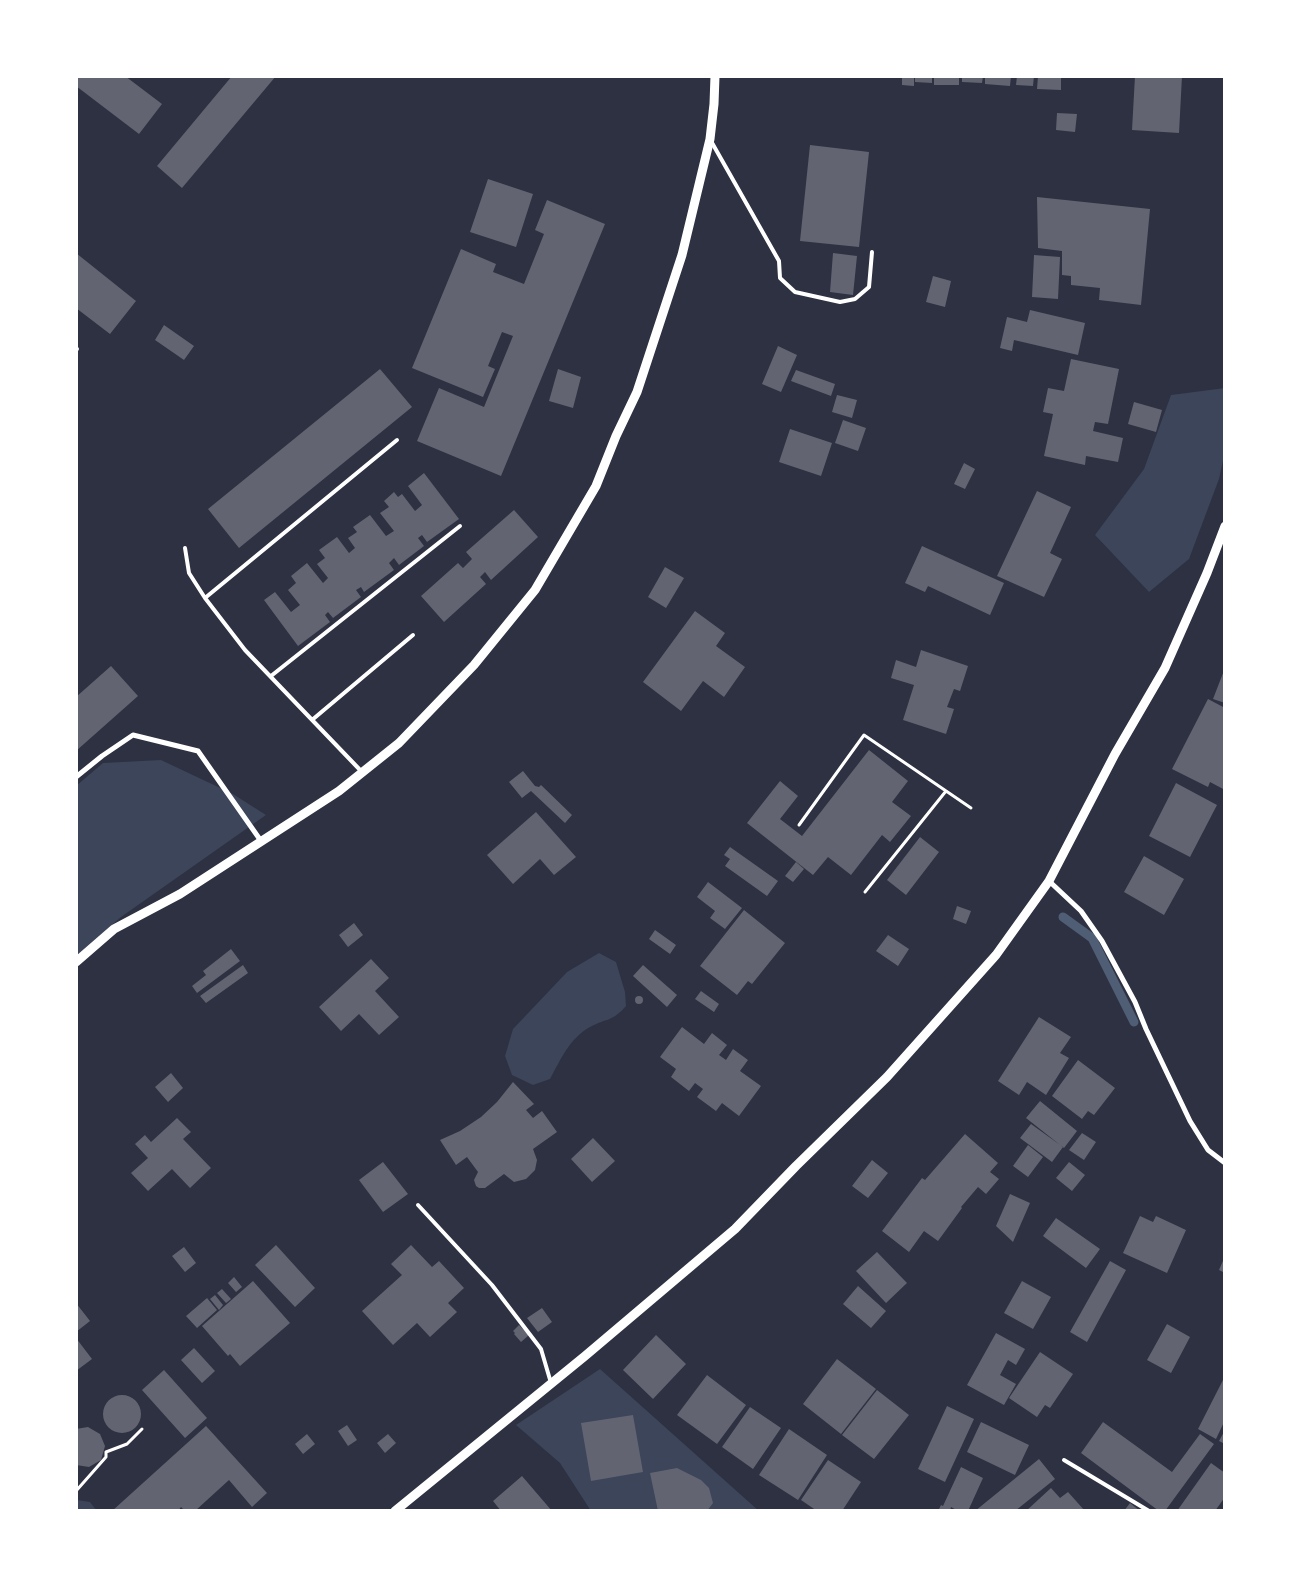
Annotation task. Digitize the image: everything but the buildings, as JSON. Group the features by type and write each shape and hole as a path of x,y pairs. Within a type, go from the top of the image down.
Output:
{"street":[{"path":"76,962 114,929 180,894 339,791 399,743 474,665 529,598 596,486 616,436 637,392 682,255 710,139 714,104 714,76"},
{"path":"395,1511 586,1356 735,1229 887,1077 996,955 1049,881 1115,754 1164,668 1207,573 1225,526"},
{"path":"76,777 133,735 198,751 261,841"},
{"path":"1049,881 1081,912 1102,941 1135,1002 1146,1030 1190,1121 1208,1150 1225,1163"}],"lane":[{"path":"710,139 778,261 780,278 795,292 840,302 855,299 869,287 872,252"},
{"path":"205,598 397,440"},
{"path":"271,676 460,526"},
{"path":"185,548 189,573 205,598 246,650 362,772"},
{"path":"312,720 413,636"},
{"path":"418,1205 492,1285 542,1349 551,1383"},
{"path":"1064,1460 1149,1511"}],"path":[{"path":"799,825 864,735 972,808"},
{"path":"865,892 946,791"},
{"path":"76,1491 106,1457 106,1452 126,1444 142,1429"}],"shaded area":[{"path":"1225,388 1225,451 1219,479 1189,559 1149,592 1095,535 1144,469 1171,395"},
{"path":"161,760 233,794 266,815 121,917 76,956 76,786 103,763"},
{"path":"599,953 616,962 625,992 626,1006 613,1017 590,1027 576,1037 566,1050 550,1079 533,1085 512,1075 505,1056 513,1029 567,972"},
{"path":"600,1369 759,1511 591,1511 560,1463 516,1425"},
{"path":"77,1500 90,1502 97,1511 76,1511"}],"waterway":[{"path":"1063,917 1092,938 1134,1022"}]}
